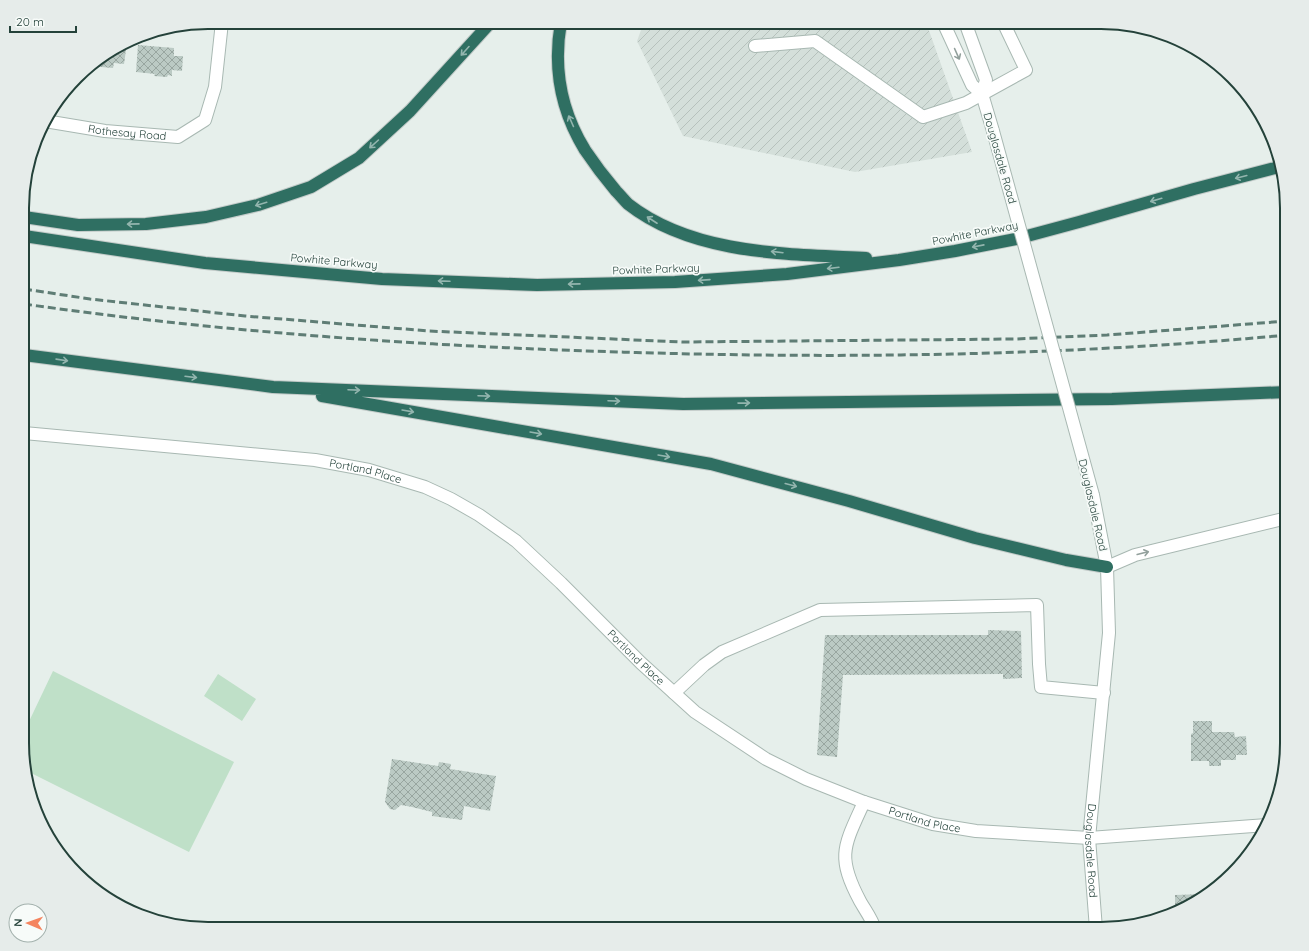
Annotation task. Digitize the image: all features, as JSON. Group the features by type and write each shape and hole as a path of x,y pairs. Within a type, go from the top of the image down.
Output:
{"highway":[{"path":"29,218 78,225 146,224 206,217 258,205 311,187 359,158 410,111 485,29"},
{"path":"560,29 558,38 558,74 565,107 580,141 599,171 628,203 656,223 696,239 733,247 796,255 899,260"},
{"name":"Powhite Parkway","path":"29,237 205,263 382,279 537,285 675,282 787,274 899,260 955,251 1016,239 1276,168"},
{"path":"29,356 273,387 711,464 849,501 976,538 1066,560 1107,567"},
{"path":"273,387 683,404 1112,399 1280,392"}],"street":[{"name":"Rothesay Road","path":"51,122 105,131 178,136 205,120 215,87 221,29"},
{"name":"Douglasdale Road","path":"946,29 972,85 982,94 1092,495 1107,567 1109,633 1089,838 1095,922"},
{"name":"Douglasdale Road","path":"968,29 986,80 982,94"},
{"path":"755,46 815,40 923,117 966,103 1026,70 1006,29"},
{"name":"Portland Place","path":"29,433 315,460 369,470 425,486 451,498 473,511 516,541 695,712 766,759 806,779 864,802 932,824 976,831 1089,838 1260,826"},
{"path":"1107,567 1135,555 1280,520"},
{"path":"674,693 704,665 722,652 820,610 1037,605 1041,687 1104,693"},
{"path":"864,802 846,845 845,860 849,879 871,922"}],"shaded area":[{"path":"641,29 928,29 972,152 855,172 683,136 637,41"}],"green space":[{"path":"53,671 234,762 189,852 32,773 29,755 29,721"},
{"path":"218,674 256,699 242,721 204,696"}],"building":[{"path":"138,45 174,48 174,56 183,56 182,71 172,70 172,76 168,75 167,77 136,72"},
{"path":"126,50 124,64 114,63 113,68 98,67 118,53"},
{"path":"988,630 1021,631 1022,678 1003,679 1003,674 843,675 837,757 817,755 825,635 988,635"},
{"path":"1193,721 1212,721 1212,732 1234,732 1235,737 1246,736 1247,755 1236,755 1236,760 1221,760 1221,766 1209,766 1209,761 1191,761 1191,734 1193,733"},
{"path":"392,759 438,766 439,762 451,764 450,769 496,776 490,811 464,806 462,820 432,816 432,812 401,805 395,810 390,809 385,802"},
{"path":"1197,894 1175,906 1175,895"}],"railway":[{"path":"29,290 90,299 245,316 429,331 682,342 1015,339 1107,335 1280,322"},
{"path":"29,305 98,314 246,330 395,342 619,352 786,355 953,354 1120,348 1280,336"}]}
